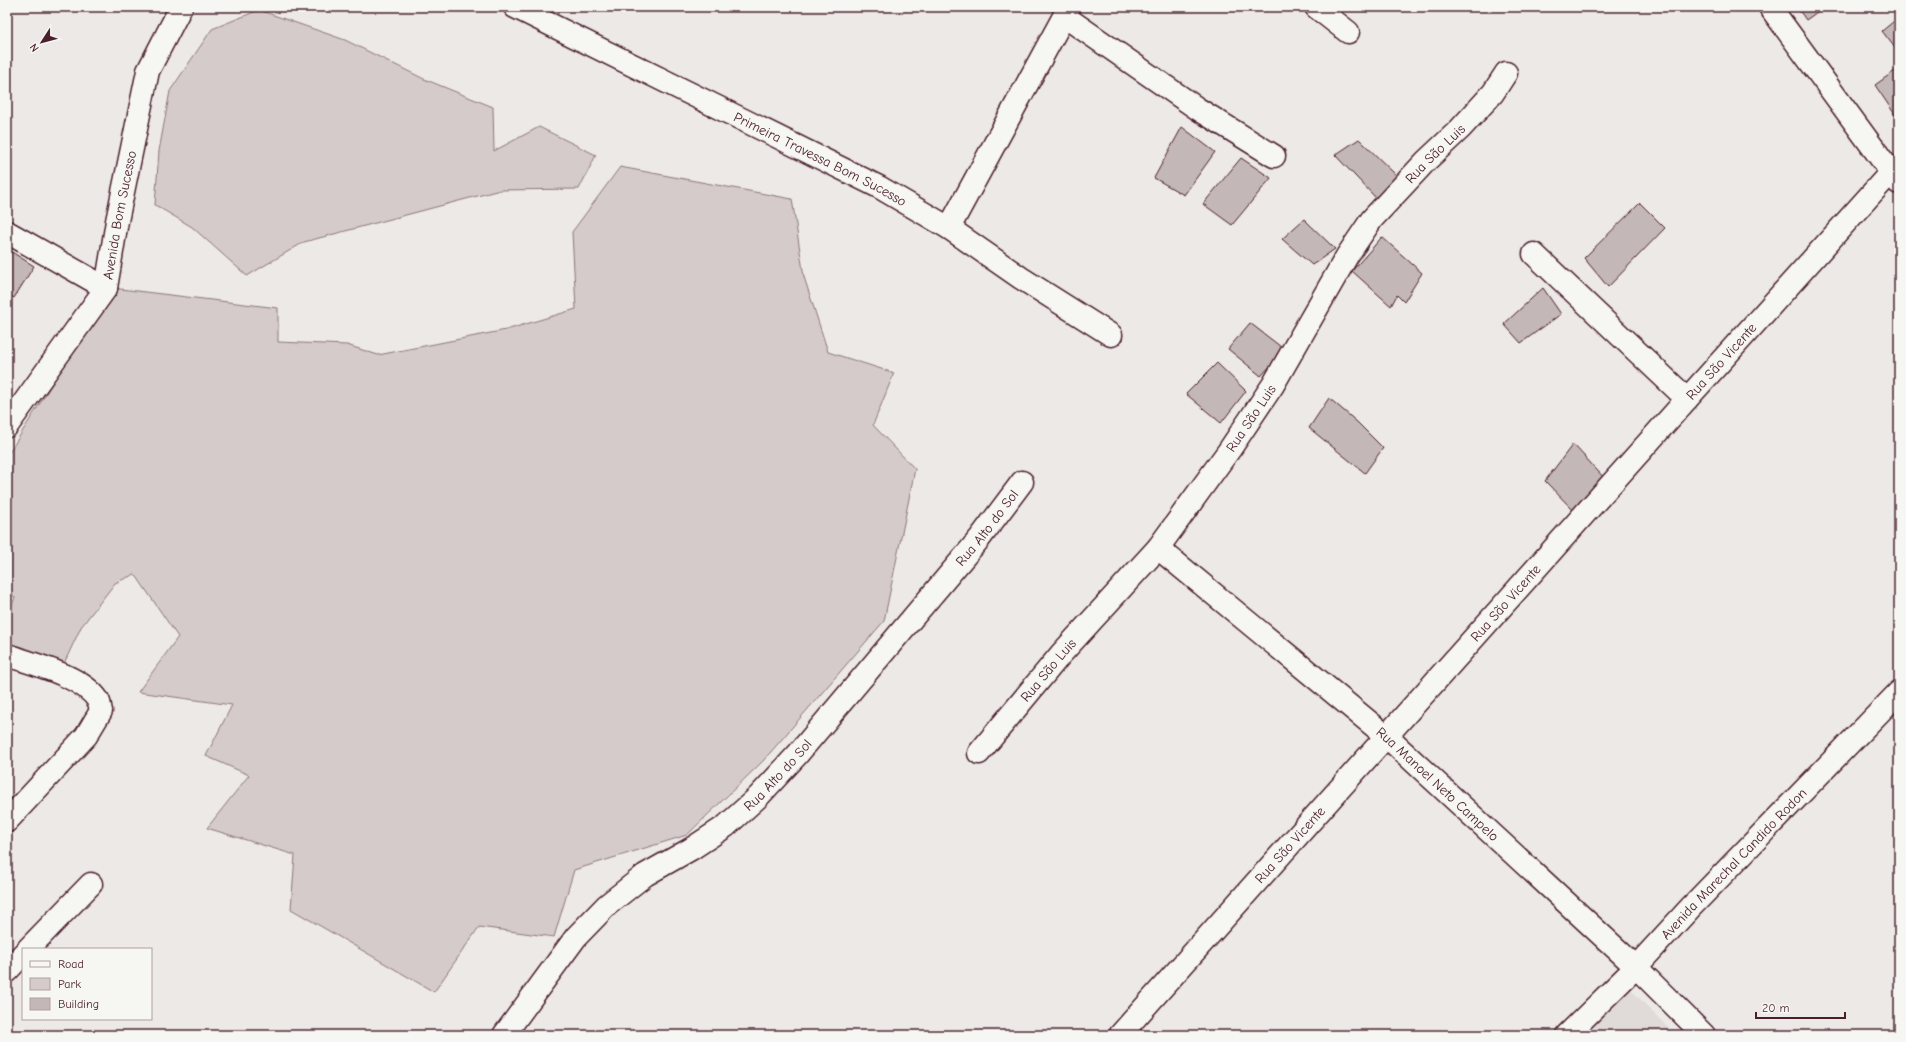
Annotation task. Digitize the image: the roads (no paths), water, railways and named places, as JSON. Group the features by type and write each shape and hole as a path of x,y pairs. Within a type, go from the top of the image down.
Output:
{"street":[{"name":"Avenida Bom Sucesso","path":"7,426 106,288 120,206 148,71 181,7"},
{"name":"Primeira Travessa Bom Sucesso","path":"515,7 872,183 948,228 1021,278 1111,335"},
{"path":"1316,7 1348,32"},
{"path":"1774,9 1895,178"},
{"path":"948,228 1067,11 1192,104 1274,156"},
{"name":"Rua São Luis","path":"979,753 1061,654 1158,548 1230,449 1273,385 1347,256 1372,219 1426,161 1460,130 1493,93 1506,73"},
{"name":"Rua São Vicente","path":"1120,1035 1687,399 1895,178"},
{"path":"7,232 106,288"},
{"path":"1534,254 1687,399"},
{"name":"Rua Alto do Sol","path":"504,1035 576,937 607,905 645,876 692,849 726,826 758,797 797,755 966,555 1022,482"},
{"name":"Rua Manoel Neto Campelo","path":"1158,548 1386,736 1636,967 1704,1035"},
{"path":"7,654 68,677 86,687 99,700 101,712 86,736 7,821"},
{"name":"Avenida Marechal Candido Rodon","path":"1567,1035 1636,967 1690,907 1899,692"},
{"path":"29,948 91,884"},
{"path":"7,971 22,955"}]}
